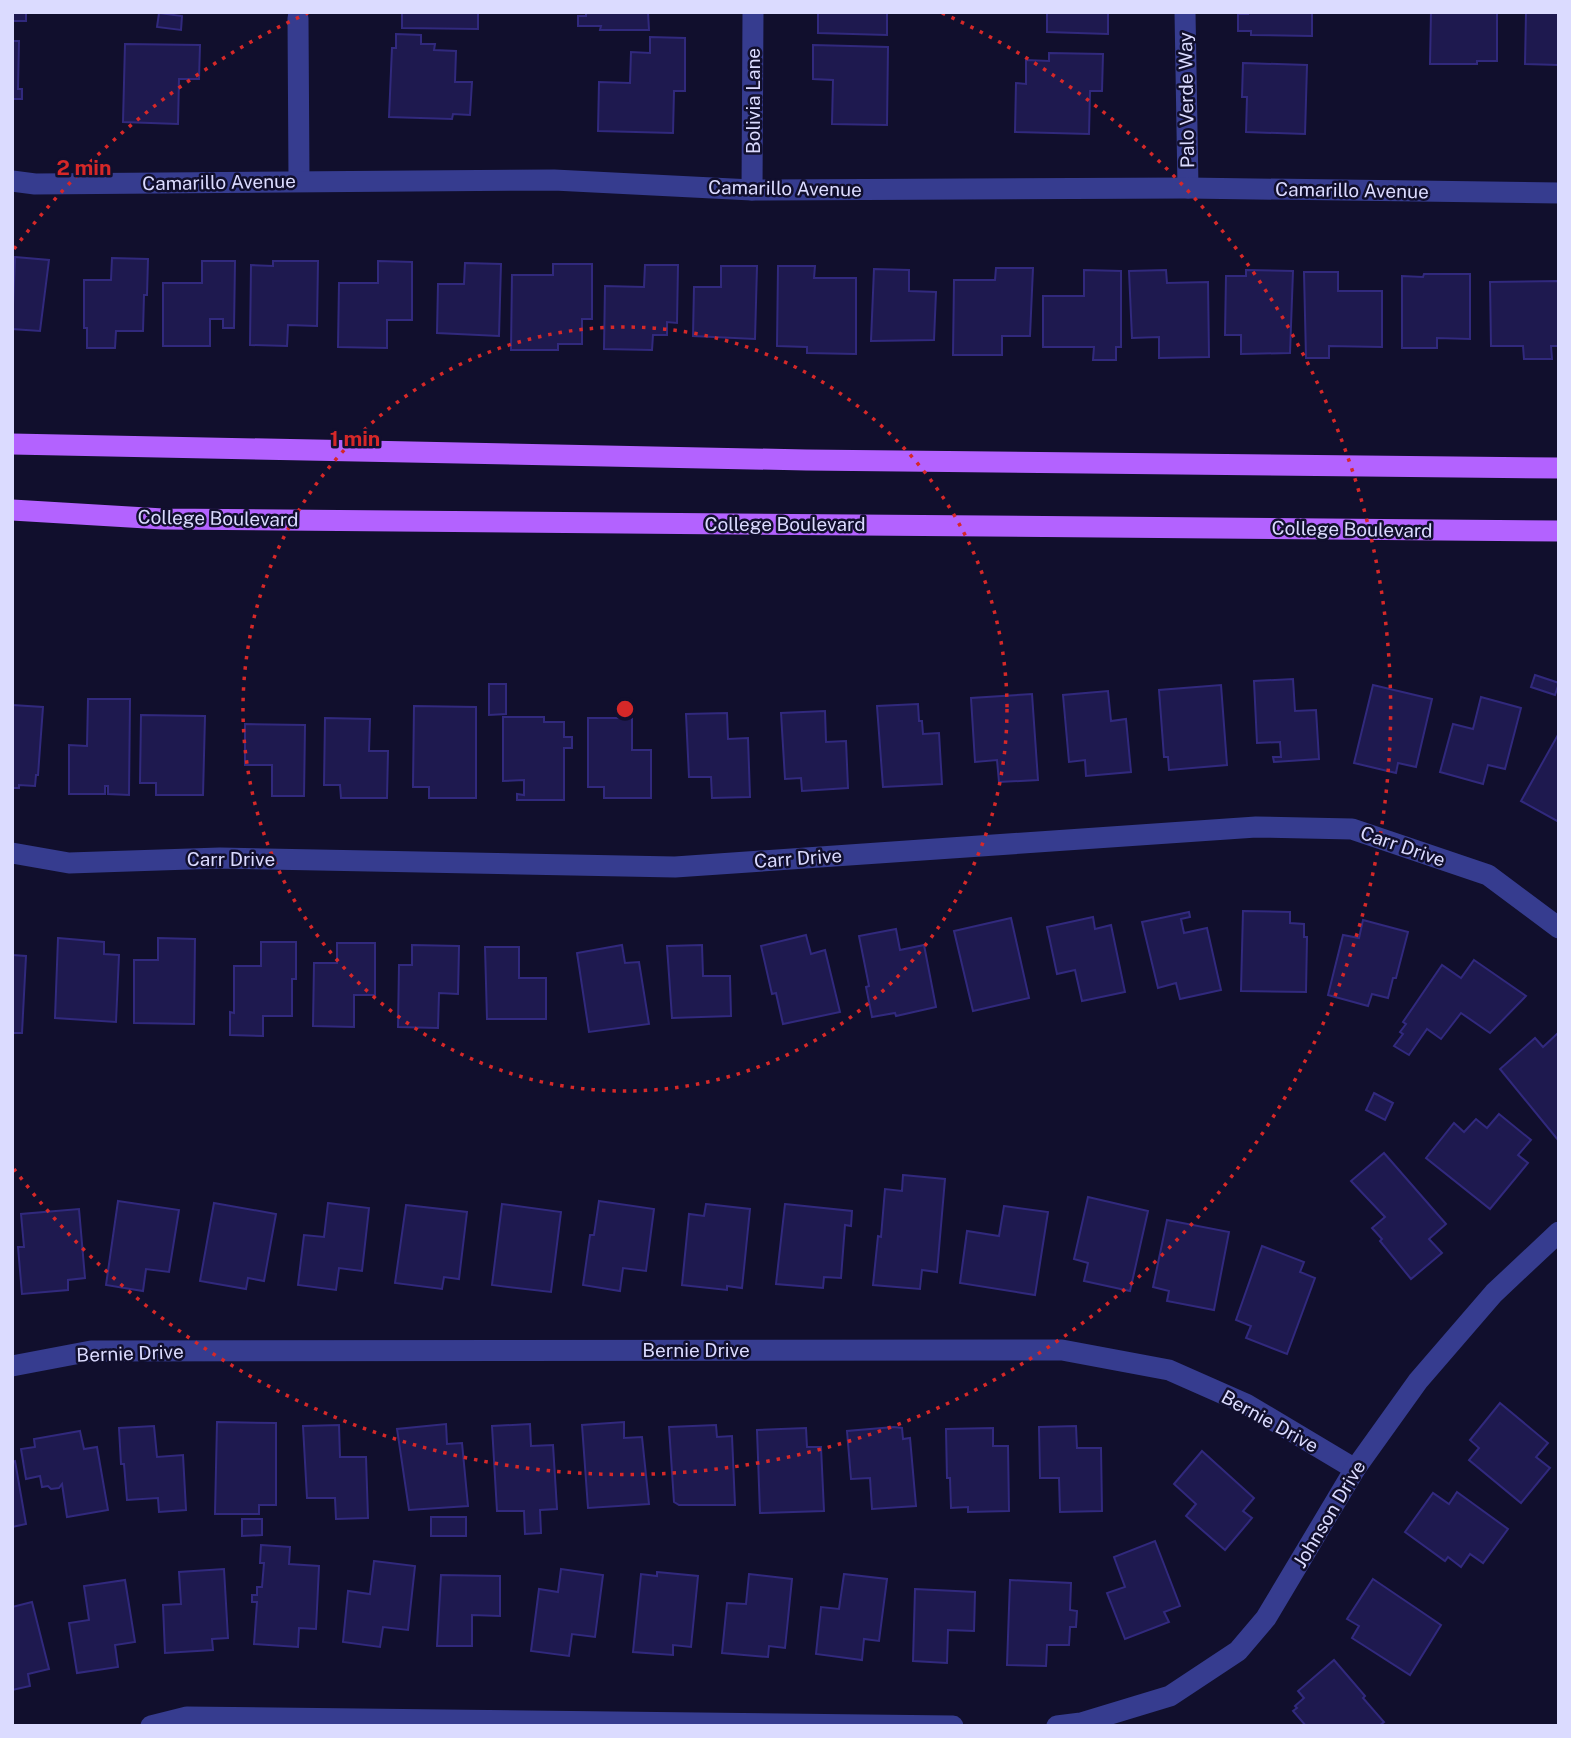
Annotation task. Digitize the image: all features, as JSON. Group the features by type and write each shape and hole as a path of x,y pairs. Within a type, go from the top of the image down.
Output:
{"main road":[{"path":"12,444 792,460 1559,468"},
{"name":"College Boulevard","path":"12,510 163,519 1559,531"}],"street":[{"name":"Bolivia Lane","path":"752,190 753,12"},
{"name":"Palo Verde Way","path":"1185,12 1188,188"},
{"path":"298,18 299,181"},
{"name":"Camarillo Avenue","path":"12,181 36,184 554,180 752,190 1188,188 1559,193"},
{"name":"Carr Drive","path":"12,853 69,863 220,858 675,867 1256,827 1352,829 1489,875 1559,928"},
{"name":"Johnson Drive","path":"1056,1726 1081,1723 1170,1696 1238,1651 1266,1618 1355,1469 1418,1381 1494,1293 1559,1232"},
{"name":"Bernie Drive","path":"12,1366 91,1351 1062,1350 1169,1370 1245,1404 1355,1469"},
{"path":"151,1726 187,1717 953,1726"}],"building":[{"path":"12,12 26,12 26,21 12,21"},
{"path":"402,12 478,12 478,29 402,28"},
{"path":"586,12 648,12 649,30 600,30 601,26 578,26 578,16 586,16"},
{"path":"818,12 887,12 887,35 818,33"},
{"path":"1047,12 1108,12 1108,34 1047,32"},
{"path":"1312,12 1312,36 1251,35 1251,31 1238,31 1238,14"},
{"path":"1431,12 1497,12 1497,61 1477,61 1477,64 1430,64"},
{"path":"1526,12 1559,12 1559,65 1525,64"},
{"path":"159,13 182,16 181,30 157,27"},
{"path":"396,34 421,35 421,44 435,44 434,50 456,51 455,82 472,82 470,115 453,114 452,119 389,117 392,48 396,48"},
{"path":"650,37 685,38 685,91 674,91 673,133 598,131 599,82 630,83 631,52 650,53"},
{"path":"12,41 19,41 18,89 22,89 22,99 12,99"},
{"path":"125,44 200,45 199,79 179,79 178,124 123,122"},
{"path":"813,45 888,47 887,125 832,124 833,80 813,79"},
{"path":"1049,53 1103,54 1102,91 1090,91 1089,134 1015,132 1016,83 1026,84 1026,60 1049,61"},
{"path":"1243,63 1307,65 1305,134 1246,132 1247,97 1242,97"},
{"path":"15,257 49,260 40,331 12,329"},
{"path":"112,258 148,259 143,331 116,331 115,348 87,348 87,328 84,328 84,280 111,280"},
{"path":"202,261 235,261 234,328 223,328 223,319 210,319 210,346 163,346 163,283 202,283"},
{"path":"273,261 318,261 317,326 288,325 287,346 250,345 251,265 273,266"},
{"path":"378,261 412,262 412,320 387,320 387,348 338,347 339,283 378,283"},
{"path":"465,263 501,264 499,336 437,333 438,284 464,284"},
{"path":"553,264 592,264 592,319 582,319 582,344 558,344 558,350 511,350 512,275 553,275"},
{"path":"645,265 678,265 677,323 667,322 667,335 653,335 652,350 604,349 605,286 644,287"},
{"path":"721,266 757,266 755,339 693,336 694,287 721,287"},
{"path":"778,266 815,266 814,278 856,278 856,354 807,353 807,347 777,346"},
{"path":"996,268 1033,268 1030,336 1002,336 1002,355 953,355 954,280 995,280"},
{"path":"874,269 909,270 909,291 936,292 934,340 871,341"},
{"path":"1084,270 1121,271 1121,347 1116,347 1116,360 1093,360 1094,347 1043,347 1043,296 1084,296"},
{"path":"1166,270 1167,283 1208,282 1209,357 1159,358 1159,337 1132,338 1129,271"},
{"path":"1246,270 1293,271 1290,353 1241,354 1241,335 1225,335 1226,276 1246,276"},
{"path":"1304,272 1338,272 1338,291 1382,291 1382,347 1329,346 1329,358 1306,358"},
{"path":"1424,274 1470,274 1470,339 1437,338 1437,348 1402,348 1402,276 1423,277"},
{"path":"1559,281 1558,346 1551,346 1552,359 1524,359 1523,346 1491,346 1490,282"},
{"path":"1535,675 1559,683 1555,695 1531,687"},
{"path":"1293,679 1295,711 1316,710 1319,759 1274,762 1273,757 1281,757 1280,742 1257,743 1254,681"},
{"path":"489,684 506,684 506,714 489,715"},
{"path":"1221,685 1227,765 1169,770 1168,757 1164,757 1159,690"},
{"path":"1373,685 1432,699 1416,767 1398,763 1396,773 1354,763"},
{"path":"1108,691 1111,721 1126,719 1131,772 1086,776 1085,760 1069,762 1063,695"},
{"path":"1032,694 1038,780 999,782 997,760 975,762 971,698"},
{"path":"1481,697 1521,708 1505,769 1488,765 1483,784 1440,772 1453,724 1473,729"},
{"path":"88,699 130,699 129,795 108,794 108,786 105,786 105,794 69,794 69,745 87,746"},
{"path":"918,704 923,734 939,733 942,784 883,787 877,706"},
{"path":"12,705 43,707 35,786 19,785 19,788 12,788"},
{"path":"414,706 476,707 476,798 429,798 429,787 413,787"},
{"path":"825,711 826,742 846,741 848,788 802,791 801,778 785,779 781,713"},
{"path":"727,713 728,739 748,738 750,797 712,798 711,777 689,777 686,714"},
{"path":"141,715 205,716 203,795 156,795 156,783 140,783"},
{"path":"503,717 544,717 544,722 564,722 564,737 572,737 572,748 564,748 564,800 517,800 517,794 524,795 524,780 503,781"},
{"path":"325,718 370,719 369,751 388,751 387,798 341,798 340,785 324,785"},
{"path":"588,718 632,718 632,750 651,750 651,798 604,798 604,787 588,787"},
{"path":"245,724 305,725 304,796 272,796 272,765 245,765"},
{"path":"1559,733 1559,822 1521,801"},
{"path":"1243,911 1290,912 1290,923 1304,924 1304,937 1307,937 1306,992 1241,991"},
{"path":"1189,912 1190,917 1181,919 1184,933 1207,928 1221,990 1180,999 1176,983 1158,988 1142,922"},
{"path":"1093,917 1095,929 1111,925 1125,992 1082,1001 1075,970 1057,974 1047,927"},
{"path":"1011,918 1029,998 973,1011 954,931"},
{"path":"1363,920 1408,932 1388,998 1372,994 1368,1006 1328,995 1343,935 1359,938"},
{"path":"896,929 900,950 924,945 936,1007 896,1016 895,1013 872,1017 859,936"},
{"path":"806,935 811,954 825,950 840,1012 783,1024 776,993 772,994 761,946"},
{"path":"58,938 104,942 104,954 119,955 116,1022 55,1018"},
{"path":"158,938 195,939 194,1024 134,1023 134,960 158,960"},
{"path":"261,942 296,942 292,1016 263,1016 263,1036 230,1035 230,1012 234,1013 234,966 261,966"},
{"path":"337,943 375,943 375,995 354,995 354,1027 313,1026 314,963 337,963"},
{"path":"412,945 459,946 458,994 439,993 438,1028 398,1027 399,965 412,965"},
{"path":"622,945 625,963 639,962 649,1024 589,1032 577,953"},
{"path":"702,945 703,976 730,976 731,1016 672,1018 667,946"},
{"path":"485,947 519,947 519,978 546,978 546,1019 487,1019"},
{"path":"12,955 26,956 22,1033 12,1033"},
{"path":"1474,960 1526,996 1490,1033 1461,1013 1441,1039 1427,1029 1409,1055 1394,1046 1403,1034 1400,1032 1406,1024 1403,1022 1442,965 1461,978"},
{"path":"1559,1032 1558,1140 1500,1069 1535,1038 1543,1047"},
{"path":"1374,1093 1393,1103 1385,1120 1366,1110"},
{"path":"1499,1114 1531,1140 1518,1155 1528,1163 1490,1209 1426,1158 1454,1123 1464,1132 1476,1119 1487,1128"},
{"path":"1384,1153 1446,1224 1429,1239 1442,1253 1411,1279 1372,1228 1385,1217 1351,1181"},
{"path":"903,1175 945,1179 937,1272 922,1270 920,1289 873,1285 885,1189 902,1191"},
{"path":"1088,1197 1148,1211 1130,1291 1084,1281 1088,1263 1074,1259"},
{"path":"118,1201 179,1210 169,1272 146,1269 143,1291 106,1285"},
{"path":"599,1201 654,1209 646,1271 623,1268 620,1291 583,1285 590,1235 594,1235"},
{"path":"214,1203 276,1214 264,1281 248,1278 246,1289 200,1281"},
{"path":"328,1203 369,1208 362,1271 339,1268 336,1290 298,1285 304,1235 324,1237"},
{"path":"502,1204 561,1212 551,1292 492,1285"},
{"path":"706,1204 750,1209 742,1288 727,1286 727,1290 682,1285 689,1214 704,1216"},
{"path":"785,1204 852,1211 851,1226 845,1225 841,1278 824,1277 823,1288 776,1284"},
{"path":"406,1205 467,1212 459,1279 444,1277 442,1289 395,1283"},
{"path":"1004,1206 1048,1212 1035,1295 960,1283 967,1231 999,1236"},
{"path":"79,1209 85,1278 68,1280 68,1290 22,1294 18,1247 24,1247 21,1214"},
{"path":"1167,1220 1229,1232 1214,1310 1167,1301 1169,1291 1153,1287"},
{"path":"1262,1246 1304,1262 1300,1272 1315,1278 1287,1354 1246,1338 1251,1326 1236,1320"},
{"path":"1500,1403 1548,1443 1536,1457 1550,1468 1521,1503 1469,1460 1479,1448 1470,1440"},
{"path":"217,1422 276,1423 276,1505 259,1505 259,1514 215,1514"},
{"path":"624,1422 624,1438 642,1437 649,1504 588,1508 582,1425"},
{"path":"446,1424 447,1444 462,1443 468,1506 409,1510 397,1429"},
{"path":"530,1424 531,1446 553,1445 557,1509 540,1510 541,1533 525,1534 524,1511 497,1511 492,1426"},
{"path":"339,1425 340,1457 366,1457 368,1518 336,1519 335,1498 307,1498 303,1426"},
{"path":"716,1425 717,1437 732,1436 735,1505 679,1505 674,1502 669,1427"},
{"path":"154,1426 157,1457 183,1455 186,1510 159,1512 158,1498 127,1500 119,1428"},
{"path":"1076,1426 1077,1448 1101,1448 1102,1511 1060,1512 1059,1478 1040,1478 1039,1427"},
{"path":"806,1428 807,1447 821,1447 824,1511 760,1513 757,1430"},
{"path":"902,1428 903,1439 910,1438 916,1506 872,1509 870,1478 851,1479 847,1431"},
{"path":"993,1428 993,1446 1008,1446 1009,1511 968,1512 968,1507 951,1508 946,1429"},
{"path":"80,1431 84,1449 97,1447 108,1510 67,1517 62,1484 59,1488 51,1489 48,1486 42,1487 40,1476 26,1479 21,1449 35,1447 34,1439"},
{"path":"1202,1451 1254,1498 1243,1511 1252,1518 1225,1550 1186,1516 1196,1504 1174,1484"},
{"path":"15,1461 26,1524 12,1527 12,1462"},
{"path":"1457,1492 1508,1529 1483,1563 1470,1554 1461,1567 1448,1557 1445,1561 1405,1532 1433,1493 1449,1504"},
{"path":"431,1517 466,1517 466,1536 431,1536"},
{"path":"242,1519 262,1519 262,1535 242,1536"},
{"path":"1155,1541 1180,1606 1164,1612 1169,1622 1125,1639 1107,1593 1125,1587 1114,1557"},
{"path":"261,1545 290,1547 289,1564 319,1566 316,1629 299,1628 298,1647 254,1644 257,1602 252,1602 252,1595 257,1595 257,1587 262,1587 264,1563 260,1563"},
{"path":"374,1561 415,1566 408,1630 383,1627 380,1647 343,1642 348,1591 370,1594"},
{"path":"224,1569 228,1638 212,1639 213,1650 165,1653 163,1605 181,1604 179,1572"},
{"path":"561,1569 603,1575 595,1637 572,1634 569,1656 531,1651 539,1589 558,1592"},
{"path":"657,1572 698,1576 691,1647 673,1645 673,1655 633,1652 641,1574 657,1576"},
{"path":"749,1574 792,1579 785,1648 769,1646 768,1657 722,1653 727,1603 746,1604"},
{"path":"844,1574 887,1579 879,1641 864,1639 862,1660 816,1654 821,1607 839,1609"},
{"path":"441,1575 500,1576 500,1616 472,1615 472,1646 437,1646"},
{"path":"1373,1579 1441,1625 1410,1675 1352,1638 1359,1626 1347,1619"},
{"path":"125,1580 135,1642 115,1645 118,1667 77,1673 69,1623 89,1620 84,1586"},
{"path":"1010,1580 1071,1583 1070,1610 1077,1611 1076,1627 1070,1627 1069,1645 1047,1645 1046,1666 1007,1665"},
{"path":"915,1589 975,1592 974,1631 948,1630 947,1663 913,1661"},
{"path":"32,1602 49,1669 28,1674 30,1686 12,1690 12,1607"},
{"path":"1334,1660 1384,1722 1379,1726 1306,1726 1293,1711 1304,1698 1298,1691"}]}
